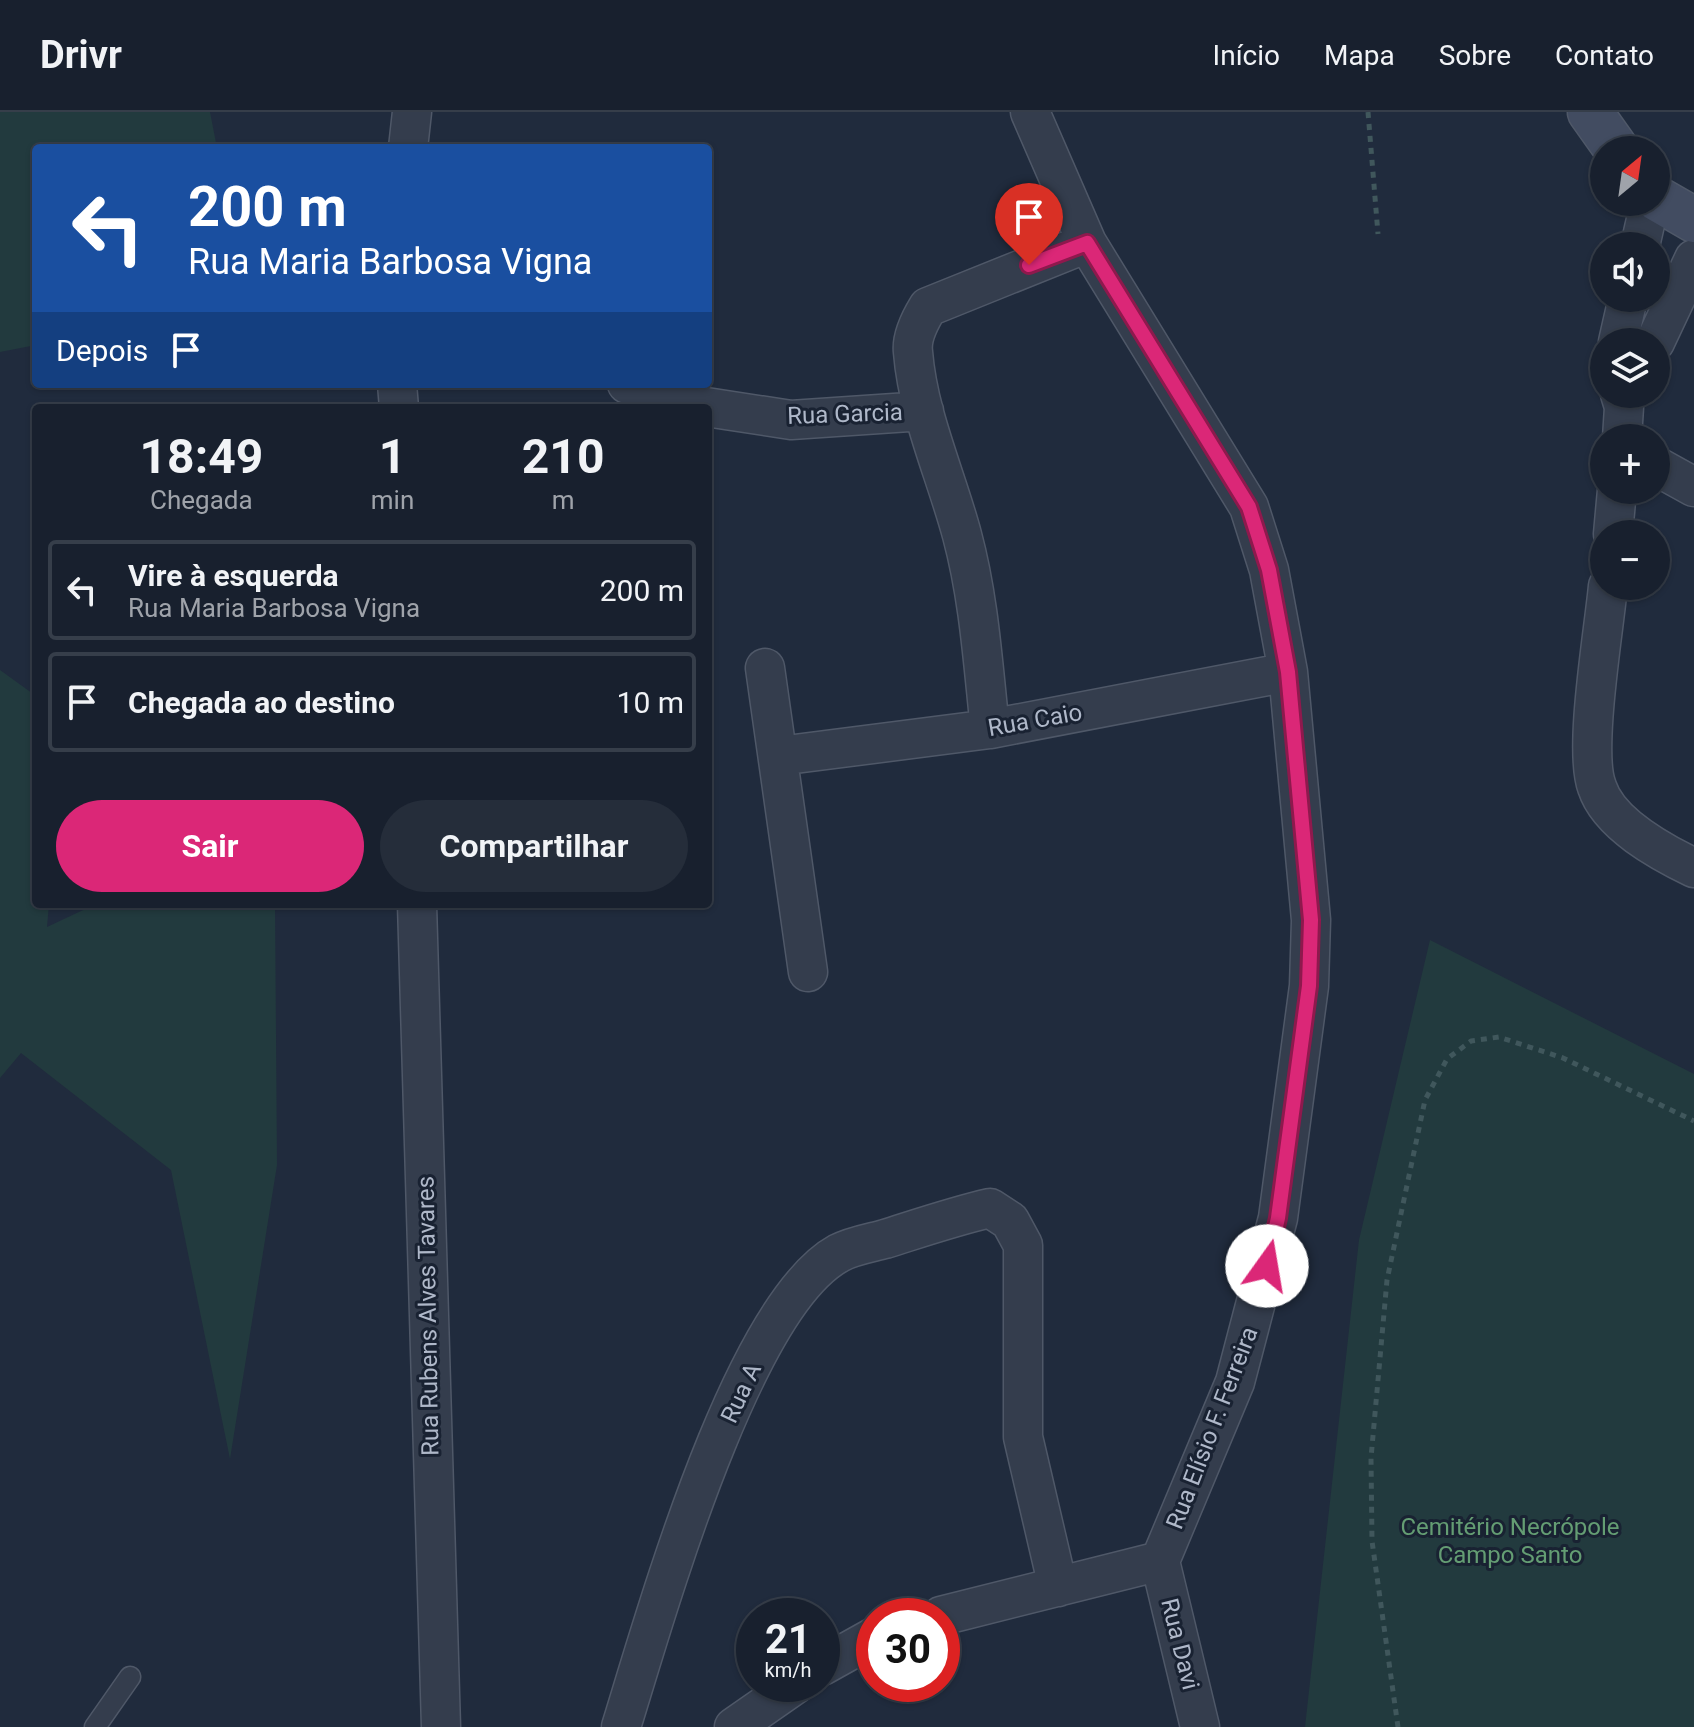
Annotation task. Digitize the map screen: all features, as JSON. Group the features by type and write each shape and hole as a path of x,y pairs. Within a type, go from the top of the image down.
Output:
{"main road":[{"path":"1590,112 1607,136"},
{"path":"1670,206 1694,220"}],"street":[{"path":"408,144 412,112"},
{"name":"Rua Elísio F. Ferreira","path":"1030,112 1087,243 1249,507 1269,570 1288,672 1311,920 1309,986 1278,1218 1235,1382 1160,1561"},
{"path":"990,729 978,611 964,540 924,411 912,349 919,323 928,307 1087,243"},
{"path":"1662,328 1694,259"},
{"name":"Rua Garcia","path":"641,388 696,404"},
{"name":"Rua Garcia","path":"712,408 791,420 924,411"},
{"path":"1670,474 1694,487"},
{"path":"1607,600 1592,748 1597,788 1626,826 1668,855 1694,868"},
{"path":"765,668 808,972"},
{"name":"Rua Caio","path":"779,756 990,729 1288,672"},
{"name":"Rua Rubens Alves Tavares","path":"417,908 441,1727"},
{"name":"Rua A","path":"621,1727 672,1562 741,1385 789,1299 811,1274 840,1252 990,1208 1010,1221 1023,1245 1023,1437 1058,1587"},
{"path":"960,1611 1160,1561"},
{"name":"Rua Davi","path":"1160,1561 1200,1727"},
{"path":"734,1727 770,1702"}],"lane":[{"path":"95,1727 130,1677"}],"path":[{"path":"1368,112 1378,234"},
{"path":"1398,1727 1372,1541 1371,1458 1387,1280 1425,1100 1447,1059 1471,1041 1499,1037 1563,1058 1694,1121"}],"green space":[{"path":"0,112 210,112 216,144 32,144 32,346 0,352"},
{"path":"0,670 32,693 32,908 49,908 47,927 87,908 275,908 277,1165 230,1459 171,1170 21,1053 0,1078"},
{"name":"Cemitério Necrópole Campo Santo","path":"1430,940 1694,1074 1694,1727 1305,1727 1359,1240"}],"route":[{"path":"1029,265 1087,243 1249,507 1269,570 1288,672 1311,920 1309,986 1278,1218 1267,1266"}]}
